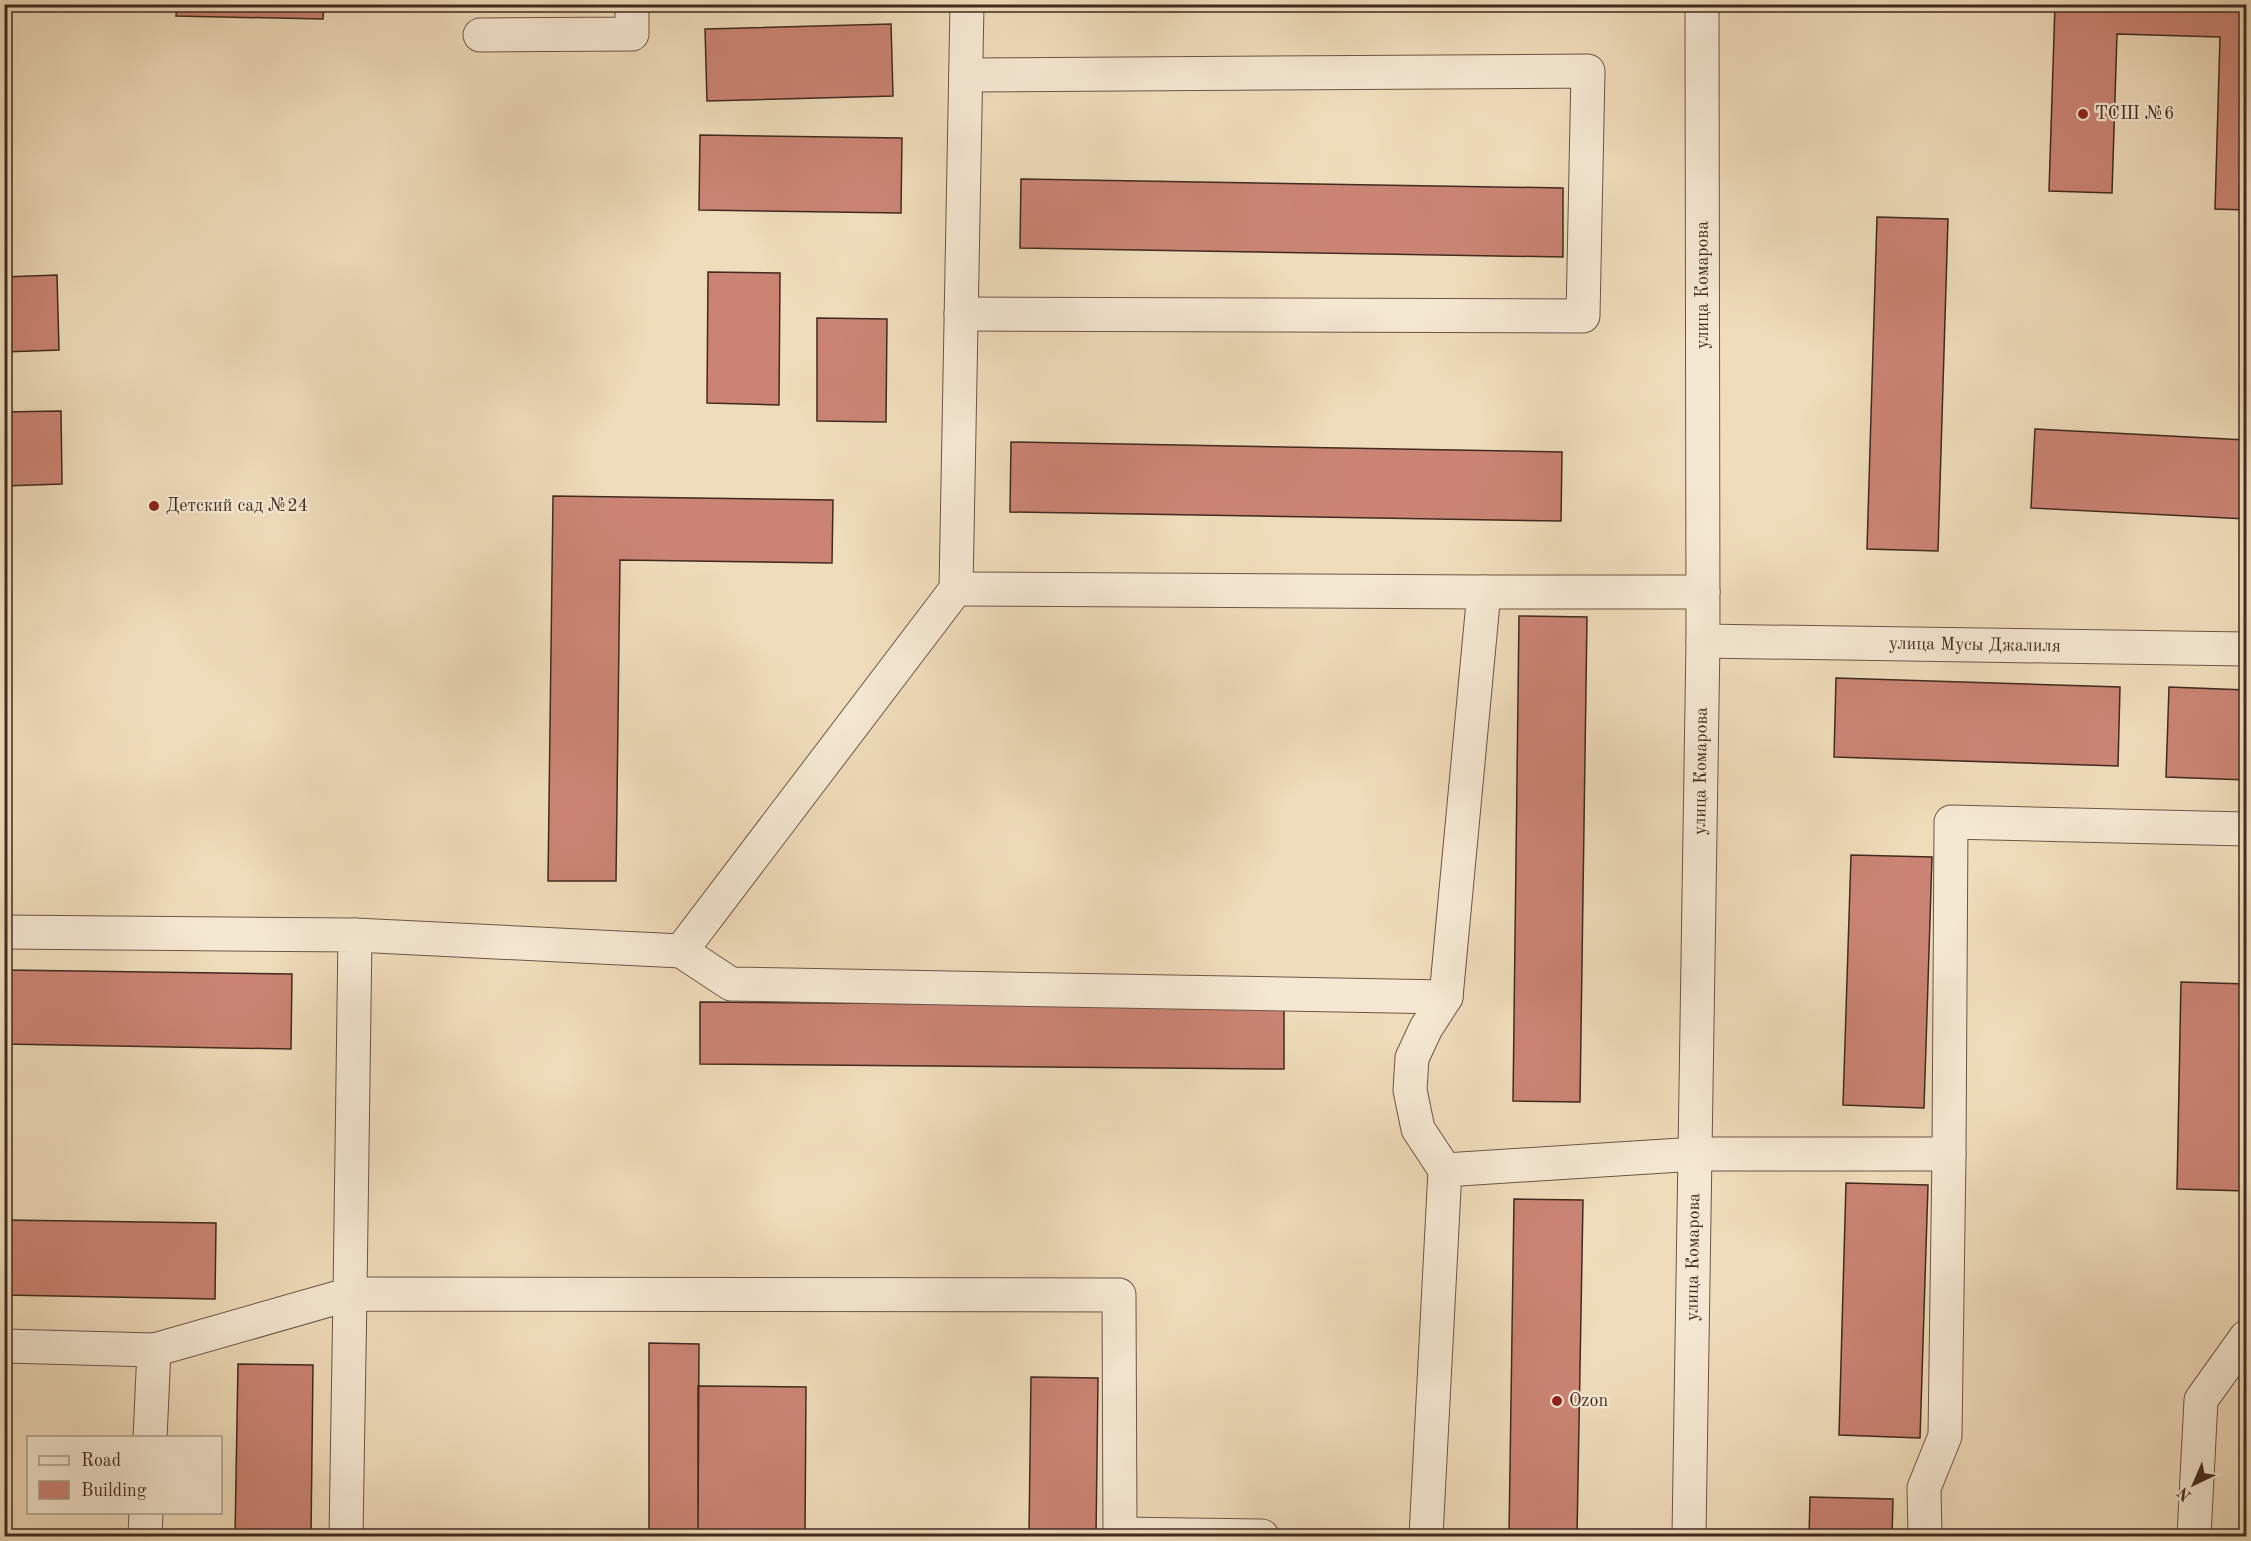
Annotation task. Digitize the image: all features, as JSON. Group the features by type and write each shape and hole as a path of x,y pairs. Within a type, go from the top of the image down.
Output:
{"street":[{"path":"480,35 632,34 632,4"},
{"path":"681,951 956,589 967,4"},
{"name":"улица Комарова","path":"1689,1536 1703,641 1702,4"},
{"path":"961,314 1583,316 1588,71 966,75"},
{"path":"956,589 1703,592"},
{"path":"1426,1536 1445,1170 1418,1129 1410,1090 1412,1058 1426,1029 1446,997 1484,592"},
{"name":"улица Мусы Джалиля","path":"1703,641 2247,649"},
{"path":"1925,1536 1924,1488 1945,1436 1951,822 2247,829"},
{"path":"4,932 355,935 681,951 731,984 1446,997"},
{"path":"346,1536 355,935"},
{"path":"1445,1170 1696,1154 1949,1154"},
{"path":"4,1347 154,1350 350,1294 1119,1295 1120,1534 1262,1536"},
{"path":"2194,1536 2201,1400 2247,1337"},
{"path":"150,1436 154,1350"},
{"path":"145,1536 146,1514"}],"building":[{"path":"177,4 324,4 323,19 176,16"},
{"name":"ТСШ №6","path":"2055,4 2246,4 2246,210 2215,209 2220,37 2117,34 2112,193 2049,191"},
{"path":"891,24 893,96 707,101 705,29"},
{"path":"700,135 902,138 901,213 699,210"},
{"path":"1021,179 1563,188 1563,257 1020,248"},
{"path":"1877,217 1948,219 1938,551 1867,549"},
{"path":"708,272 780,273 779,405 707,403"},
{"path":"57,275 59,350 4,352 4,277"},
{"path":"817,318 887,319 886,422 817,421"},
{"path":"61,411 62,484 4,486 4,412"},
{"path":"2035,429 2246,440 2246,519 2031,508"},
{"path":"1011,442 1562,452 1561,521 1010,512"},
{"path":"553,496 833,500 832,563 620,560 616,881 548,881"},
{"path":"1519,616 1587,617 1580,1102 1513,1101"},
{"path":"1836,678 2120,687 2118,766 1834,757"},
{"path":"2169,687 2246,690 2246,780 2166,777"},
{"path":"1851,855 1932,857 1924,1108 1843,1105"},
{"path":"4,970 292,974 291,1049 4,1044"},
{"path":"2181,982 2246,984 2246,1191 2177,1189"},
{"path":"700,1002 1284,1006 1284,1069 700,1064"},
{"path":"1846,1183 1928,1185 1920,1438 1839,1435"},
{"path":"1514,1199 1583,1200 1577,1536 1509,1536"},
{"path":"4,1220 216,1223 215,1299 4,1295"},
{"path":"649,1343 699,1344 698,1536 649,1536"},
{"path":"238,1364 313,1365 311,1536 235,1536"},
{"path":"1031,1377 1098,1378 1096,1536 1029,1536"},
{"path":"698,1386 806,1387 805,1536 698,1536"},
{"path":"1810,1497 1893,1499 1892,1536 1809,1536"}],"place":[{"name":"ТСШ №6","path":"2083,114"},
{"name":"Детский сад №24","path":"154,506"},
{"name":"Ozon","path":"1557,1401"}]}
